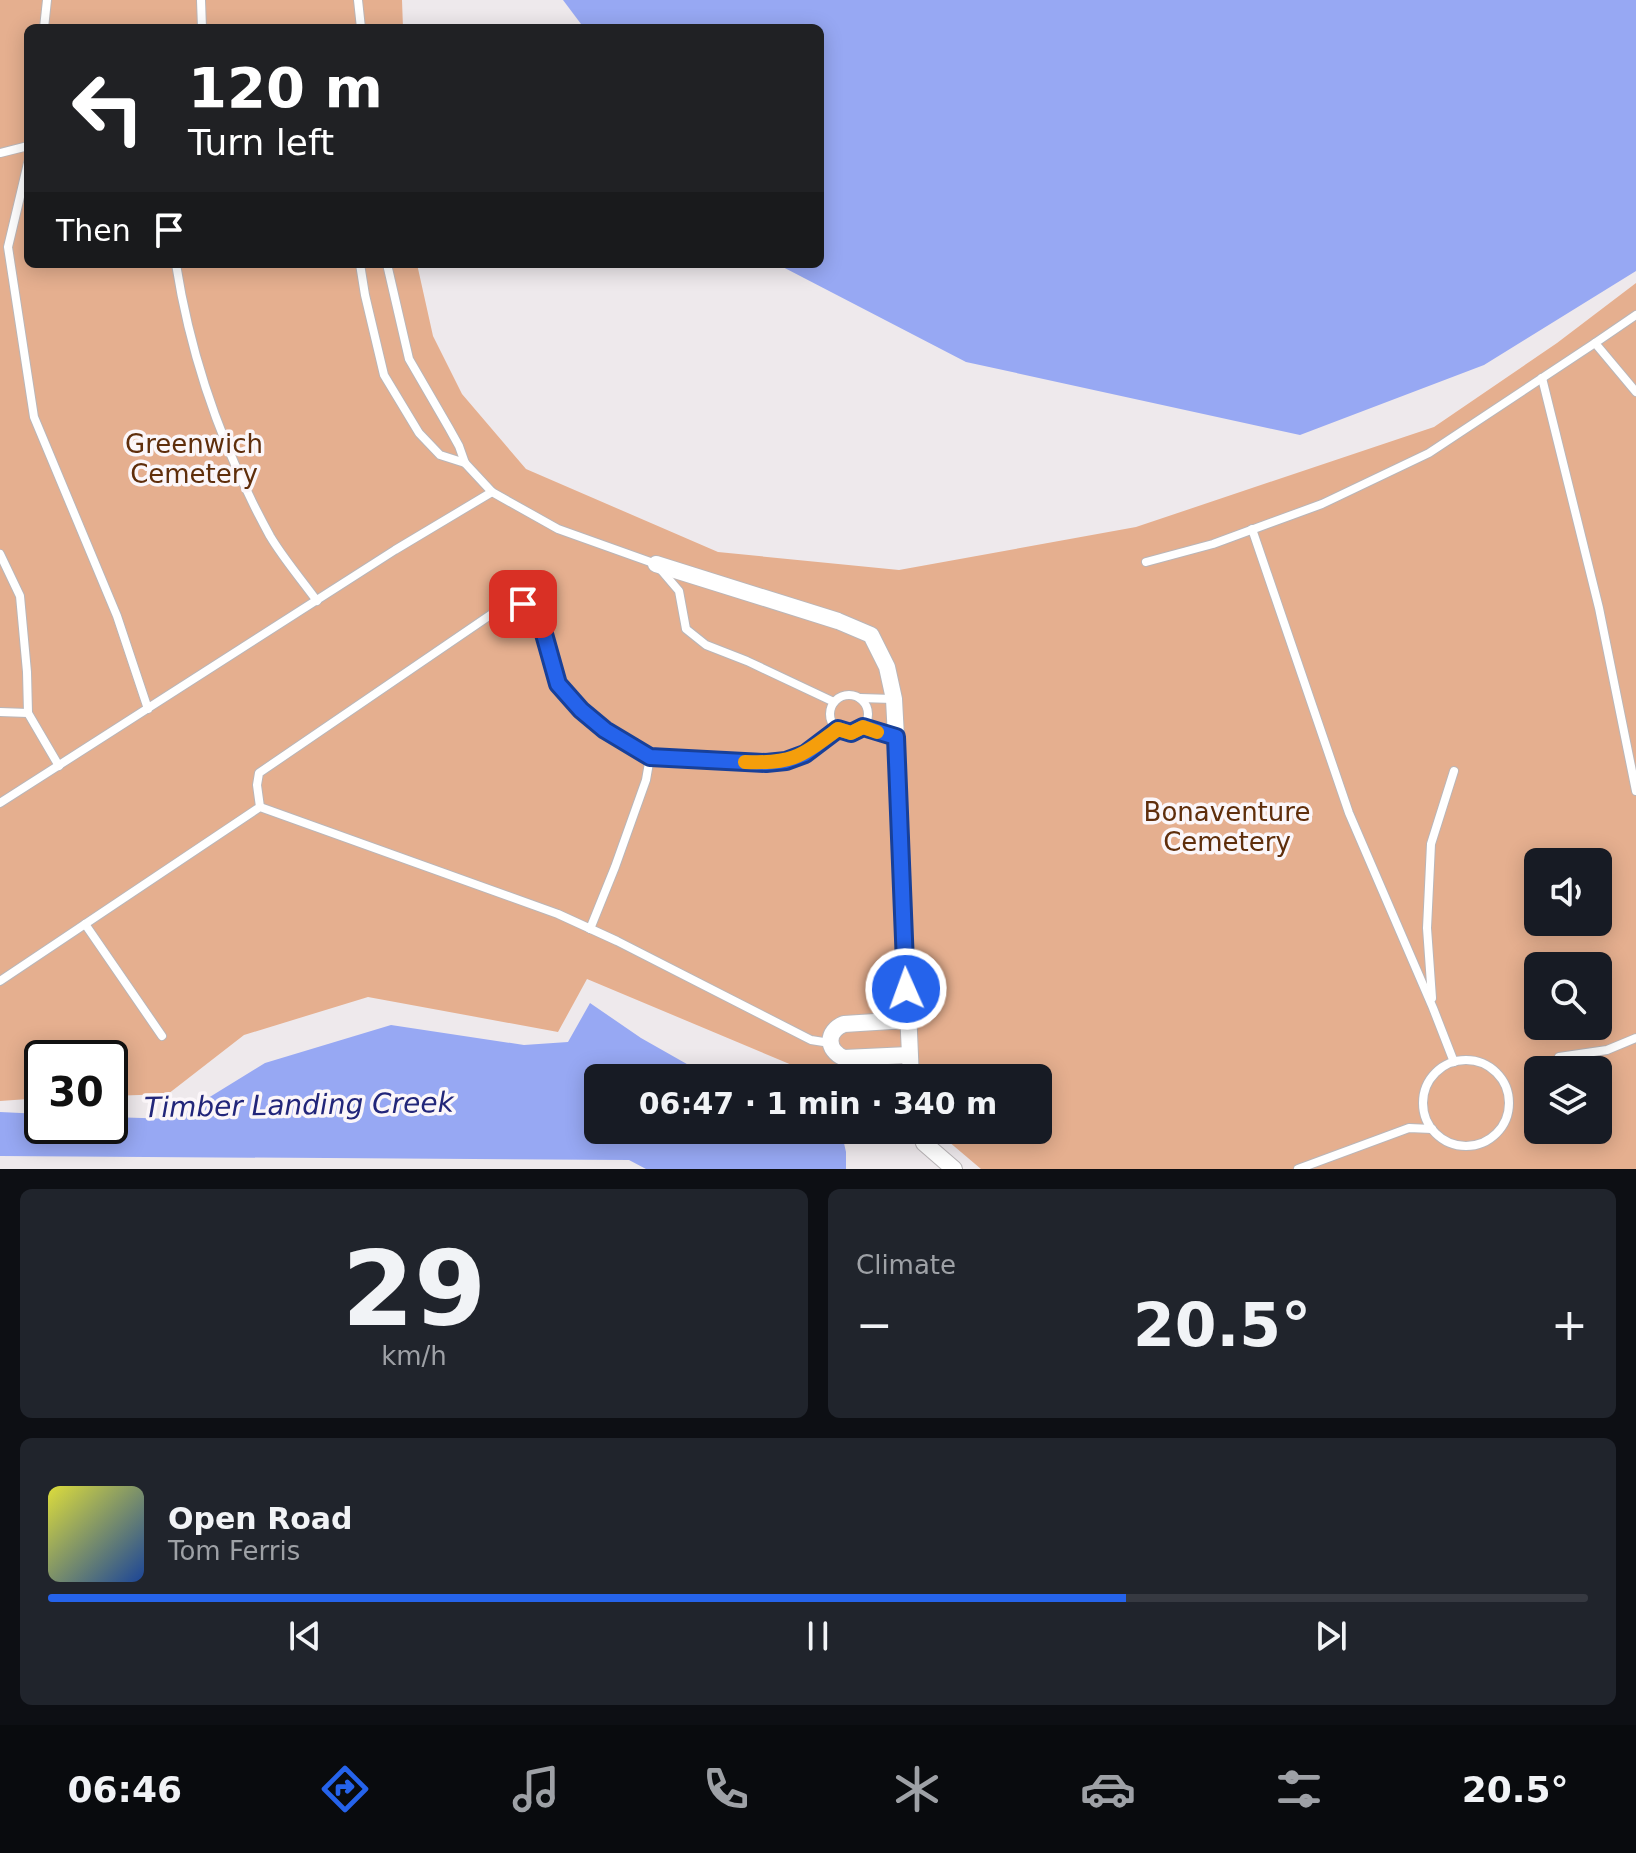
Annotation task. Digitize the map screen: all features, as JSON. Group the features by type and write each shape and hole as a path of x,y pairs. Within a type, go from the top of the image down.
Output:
{"street":[{"path":"656,564 838,621 871,635 887,667 894,699 910,1064"},
{"path":"907,1020 844,1024 831,1033 830,1043 834,1053 844,1058 909,1055"},
{"path":"925,1144 954,1169"}],"lane":[{"path":"44,24 47,0"},
{"path":"201,0 202,24"},
{"path":"358,0 361,24"},
{"path":"0,153 24,147"},
{"path":"24,180 8,247 34,417 117,616 148,709"},
{"path":"177,268 200,371 232,460 272,538 317,601"},
{"path":"361,268 384,375 419,433 440,455 465,463"},
{"path":"388,268 409,359 454,437 465,463 492,492 558,529 656,564 679,591 686,629 706,645 834,702"},
{"path":"1146,562 1213,544 1322,504 1429,453 1636,315"},
{"path":"1595,343 1636,392"},
{"path":"1542,378 1599,608 1636,791"},
{"path":"0,803 395,550 492,492"},
{"path":"1252,529 1349,813 1454,1062"},
{"path":"0,554 20,596 28,713 59,766"},
{"path":"260,807 259,773 505,605 523,604 537,609 558,684 581,710 605,730 650,757 766,763 786,761 805,754 838,729"},
{"path":"860,698 869,712 863,727 851,733 838,729 830,718 831,708 838,698 848,694 860,698 894,699"},
{"path":"0,712 28,713"},
{"path":"863,727 896,737"},
{"path":"590,929 646,780 650,757"},
{"path":"1433,1008 1427,928 1431,844 1454,771"},
{"path":"0,981 260,807"},
{"path":"260,807 558,914 811,1040 830,1043"},
{"path":"85,924 162,1036"},
{"path":"1566,1056 1607,1050 1636,1038"},
{"path":"1472,1060 1485,1064 1505,1084 1509,1098 1507,1118 1501,1129 1483,1143 1455,1145 1442,1139 1425,1116 1423,1102 1426,1088 1433,1075 1454,1062 1472,1060"},
{"path":"1298,1169 1409,1128 1432,1129"}],"green space":[{"path":"0,0 402,0 403,24 24,24 24,268 418,268 433,336 462,394 526,469 718,552 899,570 1136,527 1434,427 1557,343 1636,283 1636,1169 981,1169 952,1144 1052,1144 1052,1064 790,1064 587,979 558,1032 368,997 244,1035 168,1094 128,1095 128,1040 24,1040 24,1099 0,1101"}],"water":[{"path":"563,0 1636,0 1636,271 1484,365 1300,435 966,362 785,268 824,268 824,24 581,24"},
{"name":"Timber Landing Creek","path":"590,1003 641,1038 687,1064 584,1064 584,1144 844,1144 846,1169 646,1169 629,1160 0,1156 0,1112 24,1113 24,1144 128,1144 128,1118 174,1119 265,1063 391,1025 524,1045 568,1042"}],"slow traffic":[{"path":"745,762 786,761 805,754 838,729 851,733 863,727 877,732"}],"route":[{"path":"523,604 537,609 558,684 581,710 605,730 650,757 766,763 786,761 805,754 838,729 851,733 863,727 896,737 906,989"}],"park label":[{"name":"Greenwich Cemetery","path":"194,459"},
{"name":"Bonaventure Cemetery","path":"1227,827"}]}
